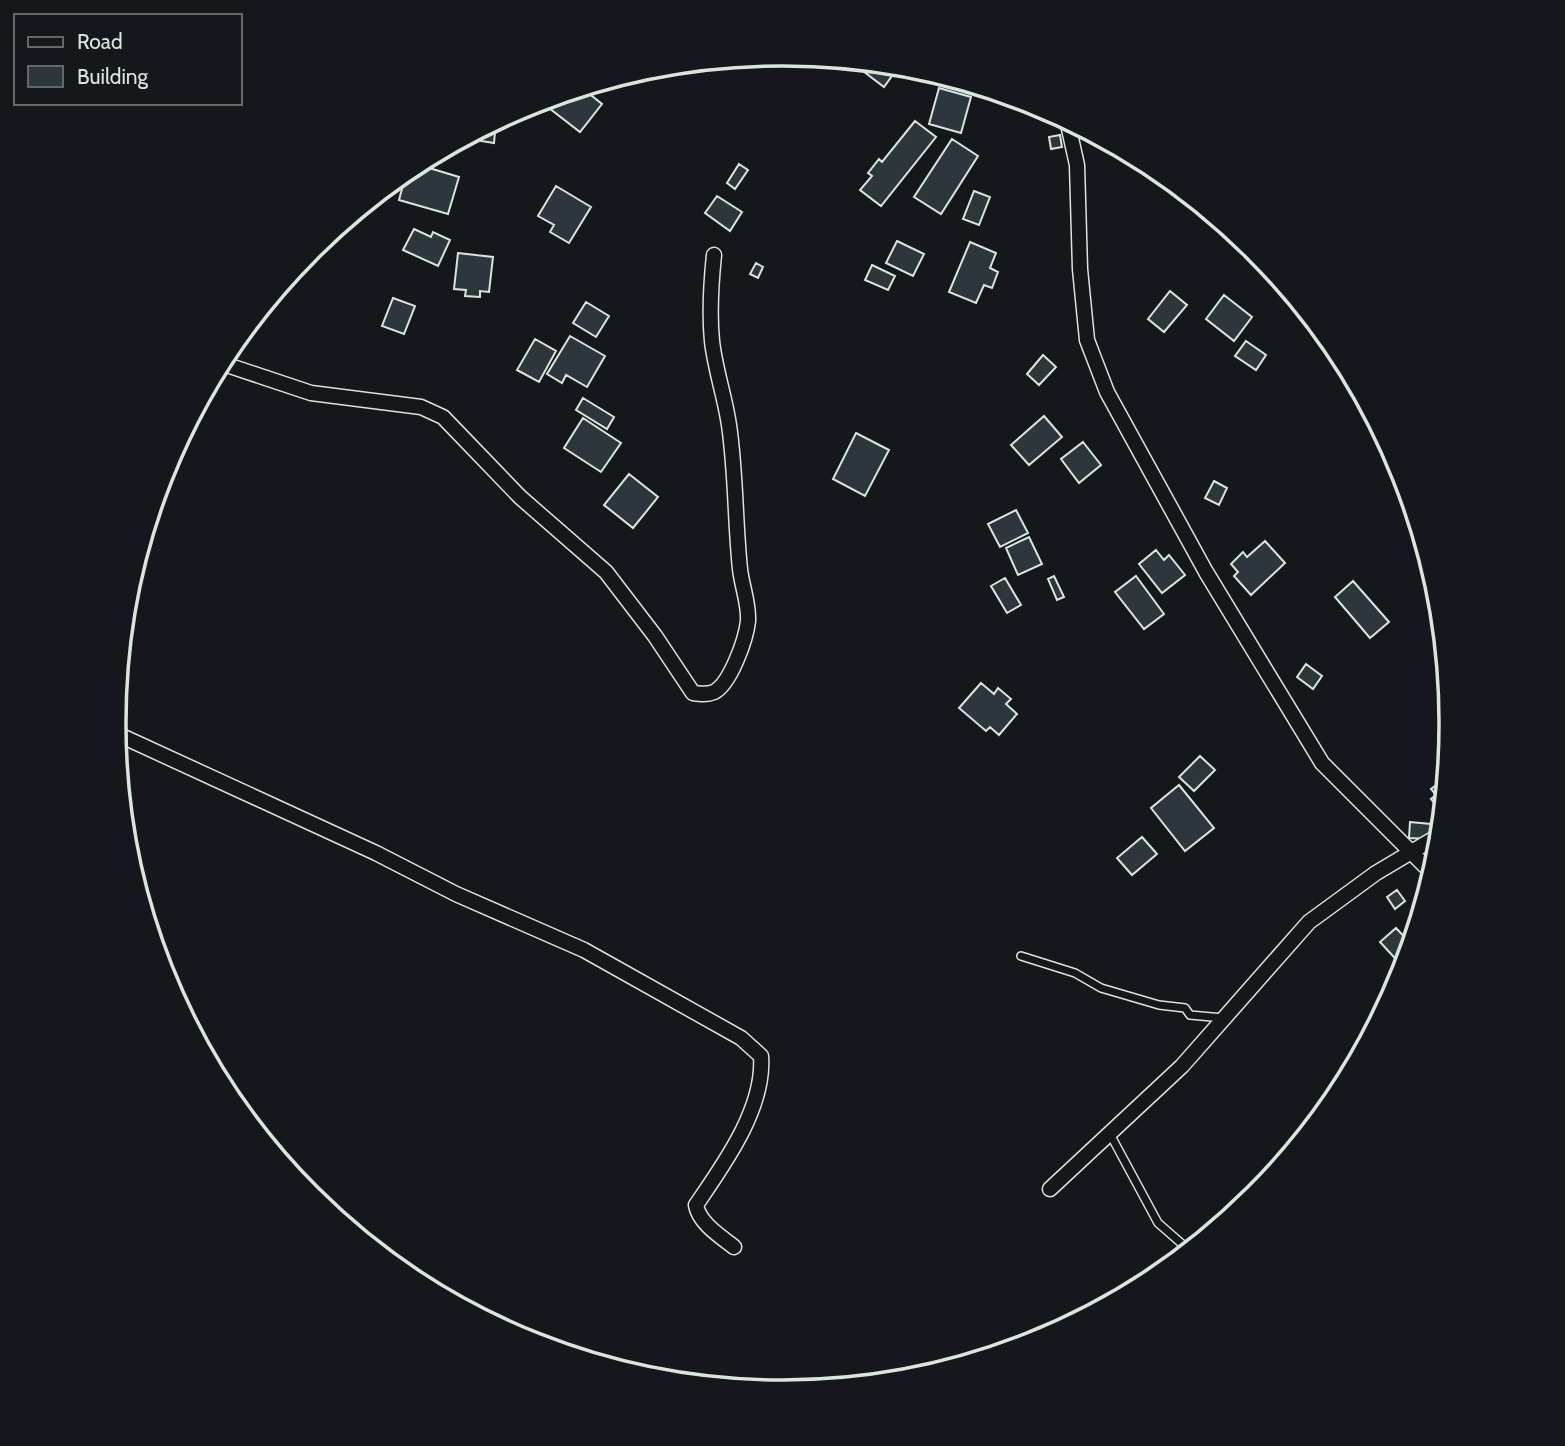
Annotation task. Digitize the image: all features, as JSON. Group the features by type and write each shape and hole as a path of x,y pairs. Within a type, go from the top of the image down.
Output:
{"street":[{"path":"1069,132 1077,164 1080,269 1087,340 1107,392 1206,572 1322,763 1423,864"},
{"path":"232,367 311,393 421,407 443,417 520,497 606,572 655,636 693,693 706,695 716,691 727,677 743,646 748,621 747,599 740,571 737,488 729,423 713,342 710,297 714,255"},
{"path":"126,738 376,853 456,894 584,950 741,1038 761,1056 762,1072 738,1142 696,1205 697,1213 706,1223 734,1247"},
{"path":"1050,1189 1182,1066 1309,922 1410,851 1428,842"}],"lane":[{"path":"1021,956 1075,973 1101,989 1159,1005 1185,1008 1190,1015 1223,1018"},
{"path":"1110,1134 1158,1223 1182,1244"}],"building":[{"path":"864,72 892,76 884,87"},
{"path":"939,88 971,97 961,133 929,124"},
{"path":"591,95 602,104 580,132 550,109"},
{"path":"915,121 936,137 881,206 860,190 872,176 868,173 879,159 882,162"},
{"path":"495,133 494,143 481,140"},
{"path":"1060,135 1062,147 1051,149 1049,137"},
{"path":"952,139 978,156 941,214 914,197"},
{"path":"739,164 748,170 735,189 727,183"},
{"path":"431,169 459,177 448,214 399,200 402,188"},
{"path":"556,186 591,207 569,243 550,232 554,225 538,216"},
{"path":"974,191 990,197 979,225 963,219"},
{"path":"717,196 742,212 730,231 705,213"},
{"path":"414,229 431,237 433,232 450,240 438,266 403,250"},
{"path":"897,241 924,254 913,276 886,263"},
{"path":"970,242 996,253 990,268 998,272 992,288 984,285 976,303 949,292"},
{"path":"458,253 493,257 489,292 480,291 480,297 465,296 466,290 454,289"},
{"path":"756,263 763,267 758,278 750,274"},
{"path":"872,265 895,276 888,290 865,280"},
{"path":"1170,291 1187,305 1164,332 1148,319"},
{"path":"1224,295 1252,317 1234,341 1206,319"},
{"path":"393,298 415,306 404,334 382,326"},
{"path":"586,302 609,316 596,337 573,323"},
{"path":"570,336 605,356 587,387 566,375 562,383 547,374"},
{"path":"535,339 556,351 539,382 517,370"},
{"path":"1246,341 1266,355 1256,370 1235,356"},
{"path":"1043,355 1056,367 1039,385 1027,374"},
{"path":"583,398 614,417 607,429 576,410"},
{"path":"1044,416 1062,437 1029,465 1011,445"},
{"path":"583,418 621,443 601,472 564,448"},
{"path":"856,433 889,450 865,496 833,479"},
{"path":"1083,442 1101,465 1079,483 1061,459"},
{"path":"629,474 658,497 633,528 604,505"},
{"path":"1214,481 1227,488 1219,505 1205,498"},
{"path":"1016,510 1028,533 1000,547 988,524"},
{"path":"1029,537 1042,564 1018,575 1006,548"},
{"path":"1265,541 1285,563 1251,595 1234,576 1238,572 1231,564 1243,552 1247,557"},
{"path":"1156,550 1164,560 1169,555 1185,575 1162,593 1139,564"},
{"path":"1054,576 1064,597 1057,600 1048,579"},
{"path":"1136,576 1164,614 1144,629 1115,592"},
{"path":"1005,578 1021,605 1007,613 991,586"},
{"path":"1353,581 1389,622 1370,638 1335,597"},
{"path":"1306,664 1322,676 1313,689 1297,677"},
{"path":"981,683 994,694 998,688 1011,699 1006,704 1017,714 999,735 990,727 986,731 959,708"},
{"path":"1200,756 1215,770 1194,791 1179,777"},
{"path":"1179,785 1214,828 1185,851 1151,808"},
{"path":"1410,822 1431,824 1428,839 1409,838"},
{"path":"1142,837 1157,854 1132,875 1117,858"},
{"path":"1397,890 1405,901 1395,909 1387,897"},
{"path":"1396,928 1403,936 1395,958 1380,942"}]}
